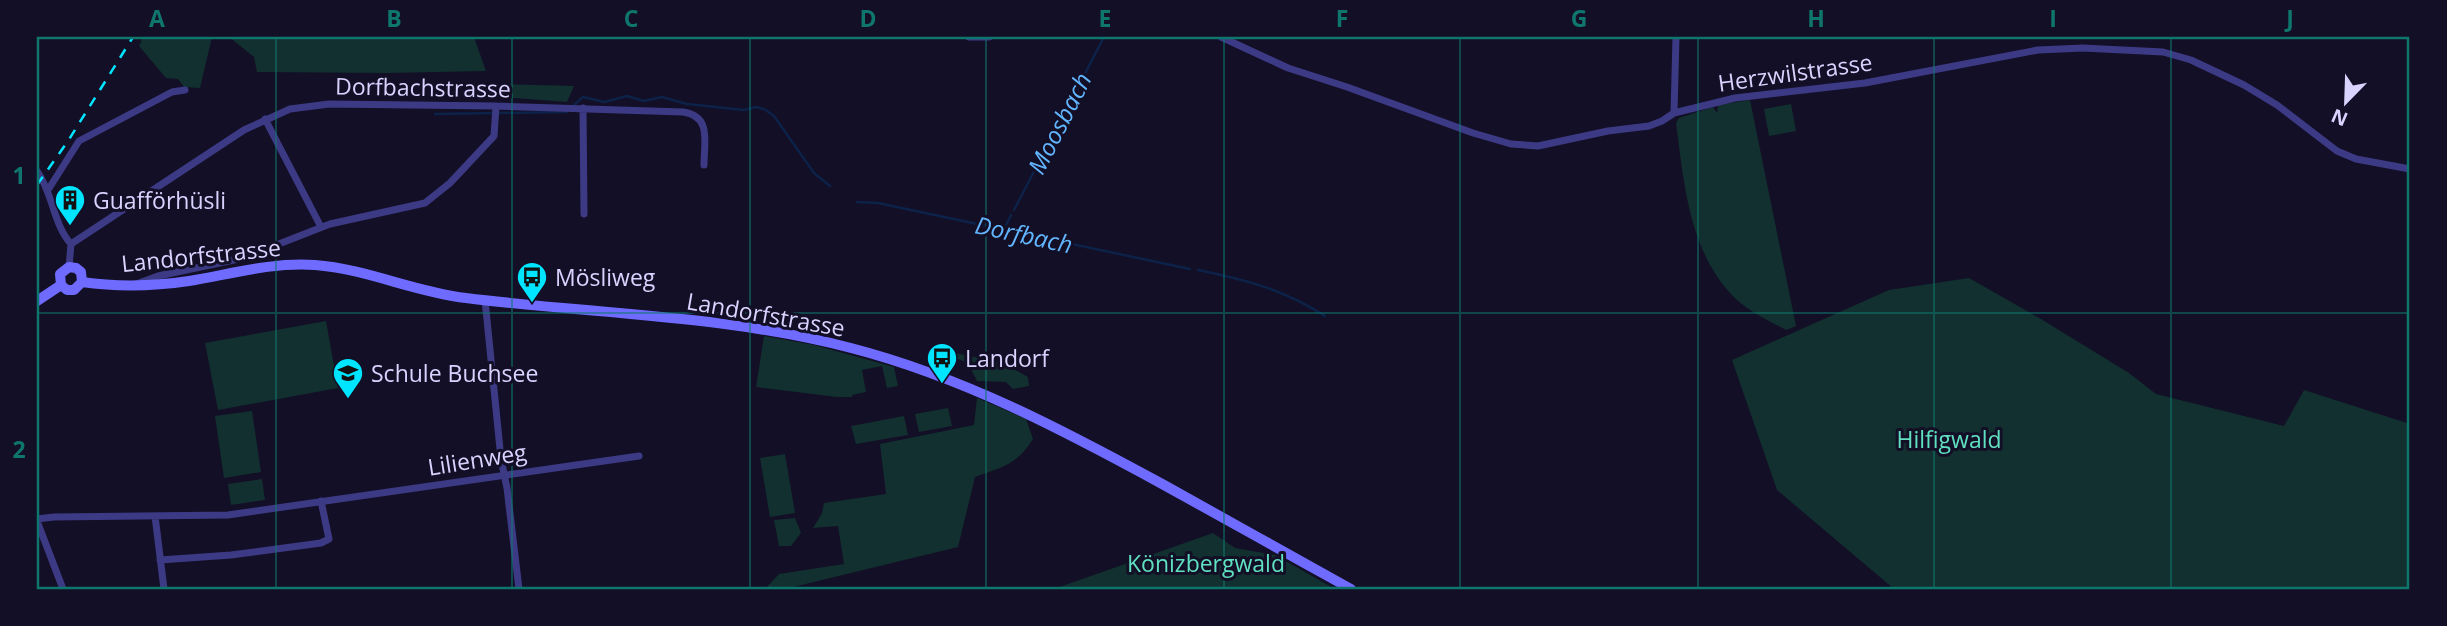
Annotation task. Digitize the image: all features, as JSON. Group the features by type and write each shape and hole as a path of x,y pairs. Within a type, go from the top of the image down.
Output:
{"street":[{"path":"970,37 989,37"},
{"name":"Herzwilstrasse","path":"1221,37 1306,75 1347,86 1482,136 1511,144 1538,146 1608,131 1648,126 1674,113 1735,98 1865,83 2038,50 2163,52 2218,71 2277,106 2337,151 2357,159 2410,169"},
{"path":"1674,113 1676,37"},
{"path":"48,190 79,141 172,92 185,90"},
{"name":"Dorfbachstrasse","path":"71,244 244,130 290,109 329,104 583,108 692,113 700,118 705,127 704,165"},
{"path":"135,284 159,276 243,258 321,227 425,203 450,183 494,136 496,106"},
{"path":"583,108 584,214"},
{"path":"265,119 321,227"},
{"path":"37,171 48,190 65,237 71,244 69,267"},
{"name":"Landorfstrasse","path":"37,301 61,285 71,290 78,288 82,282 135,284 190,281 270,266 313,265 358,271 443,295 659,316 814,339 897,361 989,395 1047,422 1351,589"},
{"path":"61,285 60,274 69,267 81,272 82,282"},
{"path":"485,300 500,459 505,475 519,589"},
{"name":"Lilienweg","path":"37,520 228,515 639,456"},
{"path":"160,560 231,555 326,541 329,539 321,500"},
{"path":"155,516 164,589"},
{"path":"37,520 63,589"}],"green space":[{"path":"143,37 212,37 200,88 184,87 178,79 166,78 139,46"},
{"path":"229,37 474,37 486,71 257,72 254,57"},
{"path":"503,84 574,86 567,102 503,97"},
{"path":"1750,100 1796,326 1786,330 1741,304 1720,281 1698,239 1682,169 1676,123 1679,118 1713,107 1717,113 1718,105"},
{"path":"1791,104 1796,131 1769,136 1764,109"},
{"name":"Hilfigwald","path":"1969,278 2129,373 2156,394 2284,426 2304,390 2410,424 2410,589 1894,589 1777,490 1732,360 1889,290"},
{"path":"326,321 338,388 218,410 205,343"},
{"path":"764,336 814,345 894,367 898,386 887,388 882,366 862,370 866,392 852,397 756,387"},
{"path":"945,351 1003,363 1028,377 1029,386 1013,389 1006,382 977,381 968,363 943,353"},
{"path":"977,398 1026,419 1033,439 1015,460 975,477 958,547 785,589 765,589 779,574 844,564 838,526 813,528 822,513 824,503 886,494 880,444 974,425"},
{"path":"948,408 952,426 919,432 915,414"},
{"path":"252,411 261,472 224,478 215,416"},
{"path":"904,416 908,435 856,444 851,426"},
{"path":"785,454 795,513 770,517 760,458"},
{"path":"262,479 265,500 231,505 228,484"},
{"path":"795,518 801,533 791,546 779,546 774,520"},
{"name":"Könizbergwald","path":"1213,533 1235,548 1275,555 1335,589 1054,589"}],"waterway":[{"name":"Moosbach","path":"1014,210 1104,37"},
{"name":"Dorfbach","path":"574,105 583,97 604,102 627,96 644,101 662,97 687,104 744,110 756,107 764,109 774,116 814,173 830,186"},
{"name":"Dorfbach","path":"435,114 567,112"},
{"name":"Dorfbach","path":"857,202 878,203 1190,269"},
{"name":"Moosbach","path":"1004,230 1011,215"},
{"name":"Dorfbach","path":"1198,270 1264,287 1325,316"}],"railway":[{"path":"37,185 133,37"}],"place":[{"name":"Guafförhüsli","path":"70,227"},
{"name":"Mösliweg","path":"532,304"},
{"name":"Landorf","path":"942,385"},
{"name":"Schule Buchsee","path":"348,400"}]}
